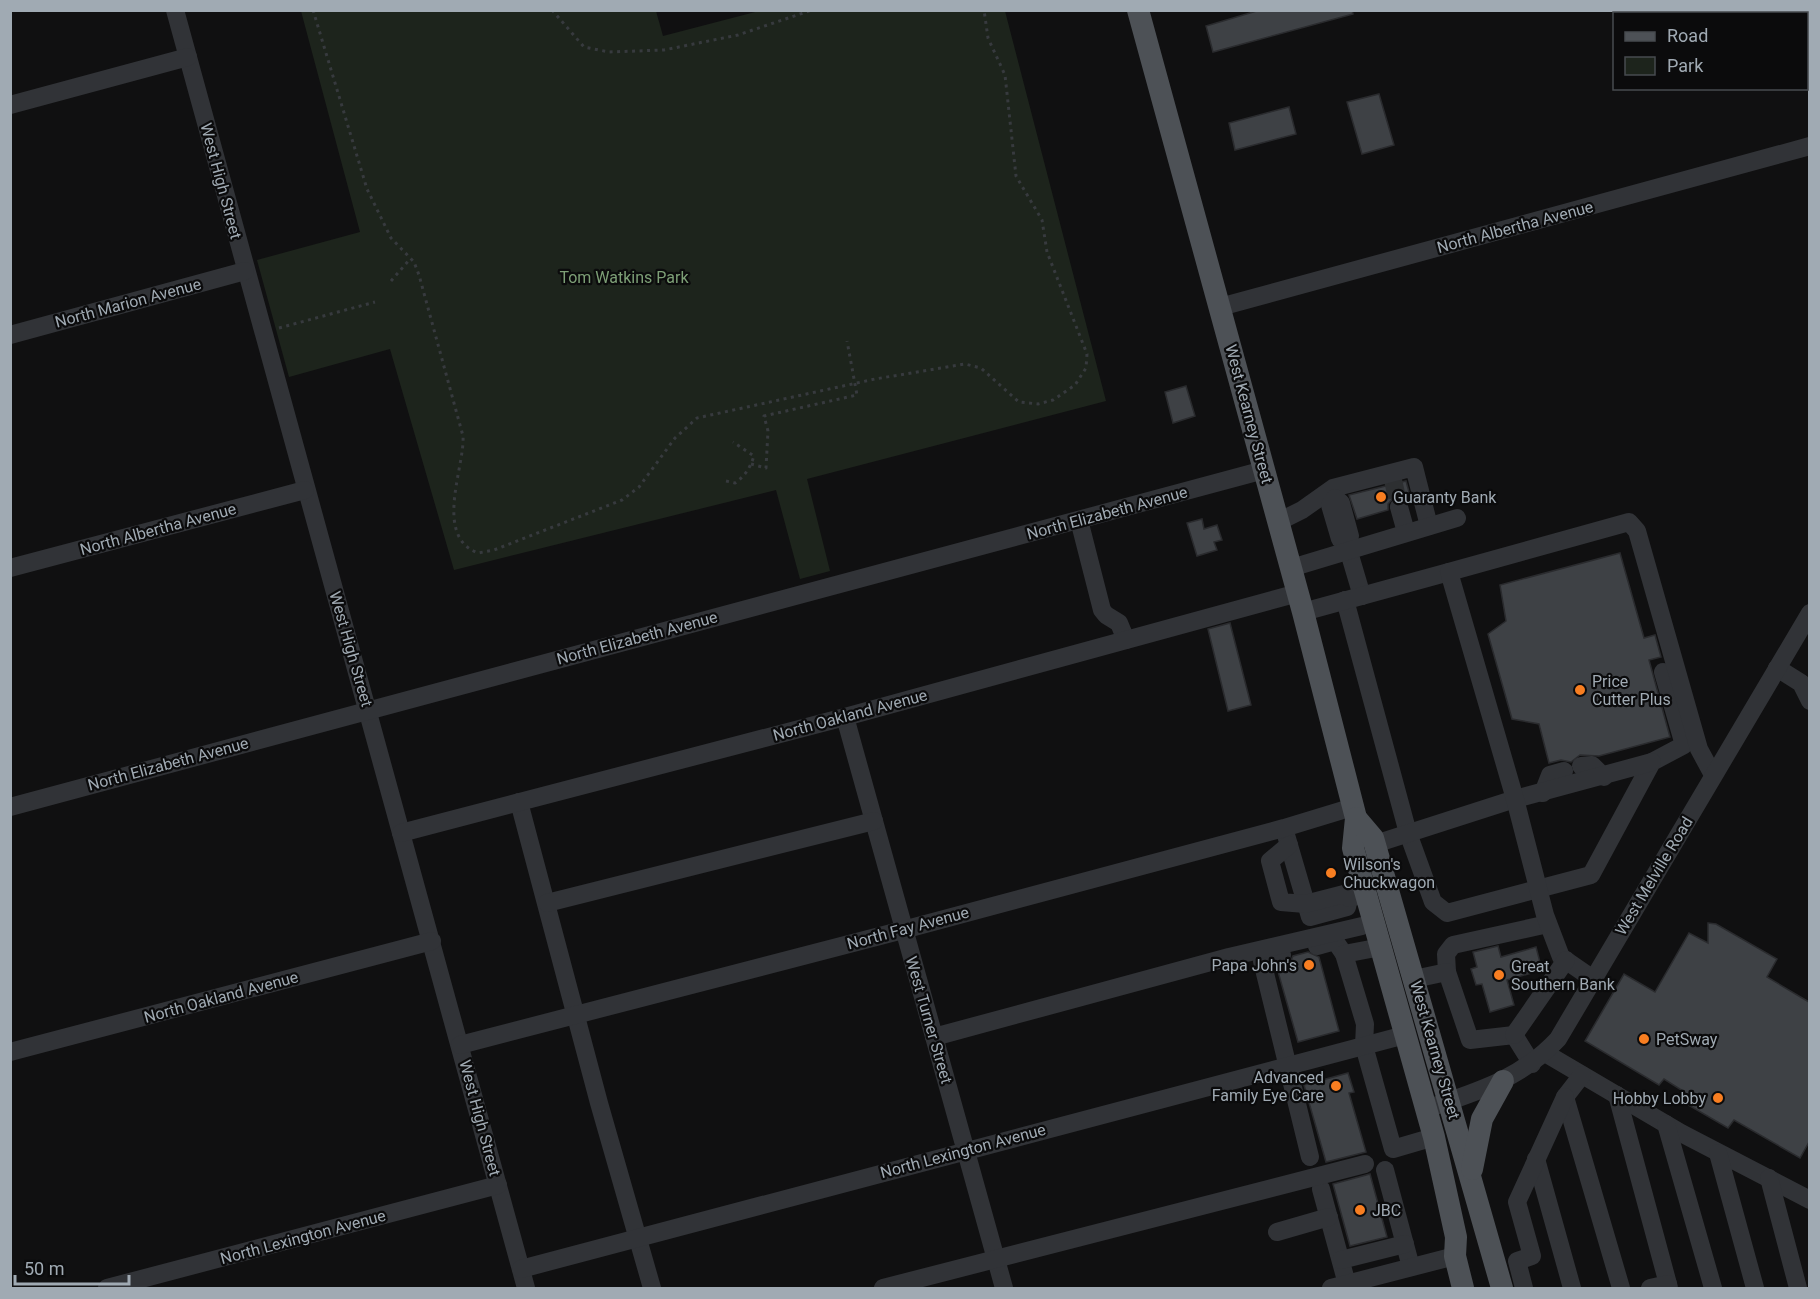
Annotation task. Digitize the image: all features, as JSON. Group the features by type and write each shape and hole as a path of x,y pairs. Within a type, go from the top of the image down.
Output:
{"main road":[{"name":"West Kearney Street","path":"1138,10 1291,568 1355,812 1374,843 1502,1288"},
{"name":"West Kearney Street","path":"1355,812 1353,848 1358,896 1381,946 1434,1137 1456,1237 1455,1256 1461,1286"},
{"path":"1471,1179 1482,1119 1503,1081"}],"street":[{"name":"West High Street","path":"175,10 526,1288"},
{"path":"10,105 188,57"},
{"name":"North Albertha Avenue","path":"1220,307 1809,146"},
{"name":"North Marion Avenue","path":"10,335 245,271"},
{"path":"1278,522 1334,493 1414,467 1429,526"},
{"name":"North Elizabeth Avenue","path":"10,807 1264,470"},
{"name":"North Albertha Avenue","path":"10,568 305,490"},
{"path":"1334,493 1341,503 1350,536 1347,546 1353,598 1408,833 1433,902 1447,913 1539,891 1591,875 1652,762"},
{"path":"1400,507 1406,532"},
{"path":"1291,568 1316,562 1347,546 1456,518"},
{"path":"1079,520 1102,610 1119,623 1126,640"},
{"name":"North Oakland Avenue","path":"402,832 845,717 1126,640 1300,602 1353,598 1629,522 1637,531 1699,748 1713,776"},
{"path":"1449,572 1515,799 1548,924 1561,957 1593,979"},
{"name":"West Melville Road","path":"1426,1110 1503,1081 1538,1058 1571,1018 1809,613"},
{"path":"1777,668 1801,683 1809,701"},
{"path":"1374,843 1515,799 1604,777 1652,762 1684,745 1663,672"},
{"name":"West Turner Street","path":"845,717 1004,1288"},
{"path":"1543,792 1551,775 1572,768 1592,765 1604,777"},
{"path":"519,802 652,1288"},
{"name":"North Fay Avenue","path":"460,1045 903,930 1286,837 1355,812"},
{"path":"547,903 874,821"},
{"path":"1286,837 1269,861 1281,902 1305,904 1310,917 1347,907 1358,896"},
{"path":"1548,924 1453,945 1446,954 1447,972 1470,1040 1515,1035 1566,960"},
{"path":"934,1037 1229,957 1362,926"},
{"name":"North Oakland Avenue","path":"10,1052 432,941"},
{"path":"1310,1156 1262,961 1335,941 1344,954 1365,1024 1364,1046 1393,1149 1434,1137"},
{"path":"1344,954 1381,946"},
{"path":"1414,979 1447,972"},
{"name":"North Lexington Avenue","path":"521,1269 1405,1035"},
{"path":"1515,1035 1538,1058 1582,1075 1718,1153 1808,1197"},
{"path":"1524,1288 1517,1261 1532,1256 1517,1202 1565,1097 1582,1075"},
{"path":"1617,1095 1669,1286 1650,1288"},
{"path":"1565,1097 1621,1288"},
{"path":"1666,1124 1713,1288"},
{"path":"1718,1153 1755,1288"},
{"path":"1536,1159 1572,1288"},
{"path":"883,1288 1365,1164"},
{"path":"1385,1170 1411,1267"},
{"path":"1769,1178 1798,1288"},
{"name":"North Lexington Avenue","path":"107,1288 498,1185"},
{"path":"1321,1189 1341,1260 1352,1285 1455,1256"},
{"path":"1277,1232 1329,1217"},
{"path":"1341,1260 1405,1244"}],"path":[{"path":"313,10 367,189 391,238 410,259 418,275 463,436 462,460 454,499 457,524 463,542 478,553 494,550 622,500 639,487 675,438 697,418 855,384 974,365 987,372 1012,398 1030,405 1061,395 1075,385 1086,368 1085,348 1047,252 1042,220 1016,176 1005,75 988,38 984,10"},
{"path":"552,10 584,47 609,52 674,47 738,34 812,10"},
{"path":"391,281 410,259"},
{"path":"277,328 375,302"},
{"path":"752,464 766,468 768,431 764,416 857,395 847,341"},
{"path":"726,481 735,483 742,478 752,464 754,456 740,444 733,442"}],"green space":[{"name":"Tom Watkins Park","path":"301,11 656,11 663,36 759,11 1005,11 1106,401 807,479 830,571 800,579 776,490 454,570 390,349 289,377 257,260 360,232"}],"building":[{"path":"1260,10 1352,10 1353,14 1213,52 1206,26"},
{"path":"1379,94 1394,145 1362,154 1347,102"},
{"path":"1289,107 1296,134 1235,150 1229,123"},
{"path":"1186,386 1195,416 1173,423 1165,392"},
{"name":"Guaranty Bank","path":"1406,481 1412,503 1402,496 1395,496 1388,504 1388,510 1357,519 1349,495"},
{"path":"1202,519 1204,529 1217,525 1222,540 1214,542 1217,550 1197,556 1187,523"},
{"name":"Price Cutter Plus","path":"1620,553 1644,638 1655,635 1661,657 1649,660 1670,737 1599,756 1580,755 1571,762 1561,760 1549,763 1539,724 1512,719 1488,634 1506,621 1500,585"},
{"path":"1230,623 1251,705 1228,711 1208,629"},
{"path":"1708,923 1716,924 1777,959 1767,977 1809,1002 1809,1142 1800,1158 1734,1120 1728,1128 1678,1099 1683,1091 1664,1079 1659,1085 1585,1041 1624,974 1655,992 1689,933 1708,943"},
{"name":"Great Southern Bank","path":"1498,946 1501,957 1536,947 1542,970 1507,980 1514,1005 1490,1012 1482,984 1476,985 1471,969 1477,967 1473,952"},
{"path":"1308,952 1319,957 1339,1031 1298,1042 1277,968 1290,963 1293,956"},
{"path":"1348,1073 1354,1092 1349,1093 1366,1152 1326,1162 1304,1085"},
{"name":"JBC","path":"1370,1174 1387,1237 1350,1246 1333,1184"}],"tunnel":[{"path":"1393,480 1399,507"}],"place":[{"name":"Guaranty Bank","path":"1381,497"},
{"name":"Price Cutter Plus","path":"1580,690"},
{"name":"Wilson's Chuckwagon","path":"1331,873"},
{"name":"Papa John's","path":"1309,965"},
{"name":"Great Southern Bank","path":"1499,975"},
{"name":"PetSway","path":"1644,1039"},
{"name":"Advanced Family Eye Care","path":"1336,1086"},
{"name":"Hobby Lobby","path":"1718,1098"},
{"name":"JBC","path":"1360,1210"}]}
